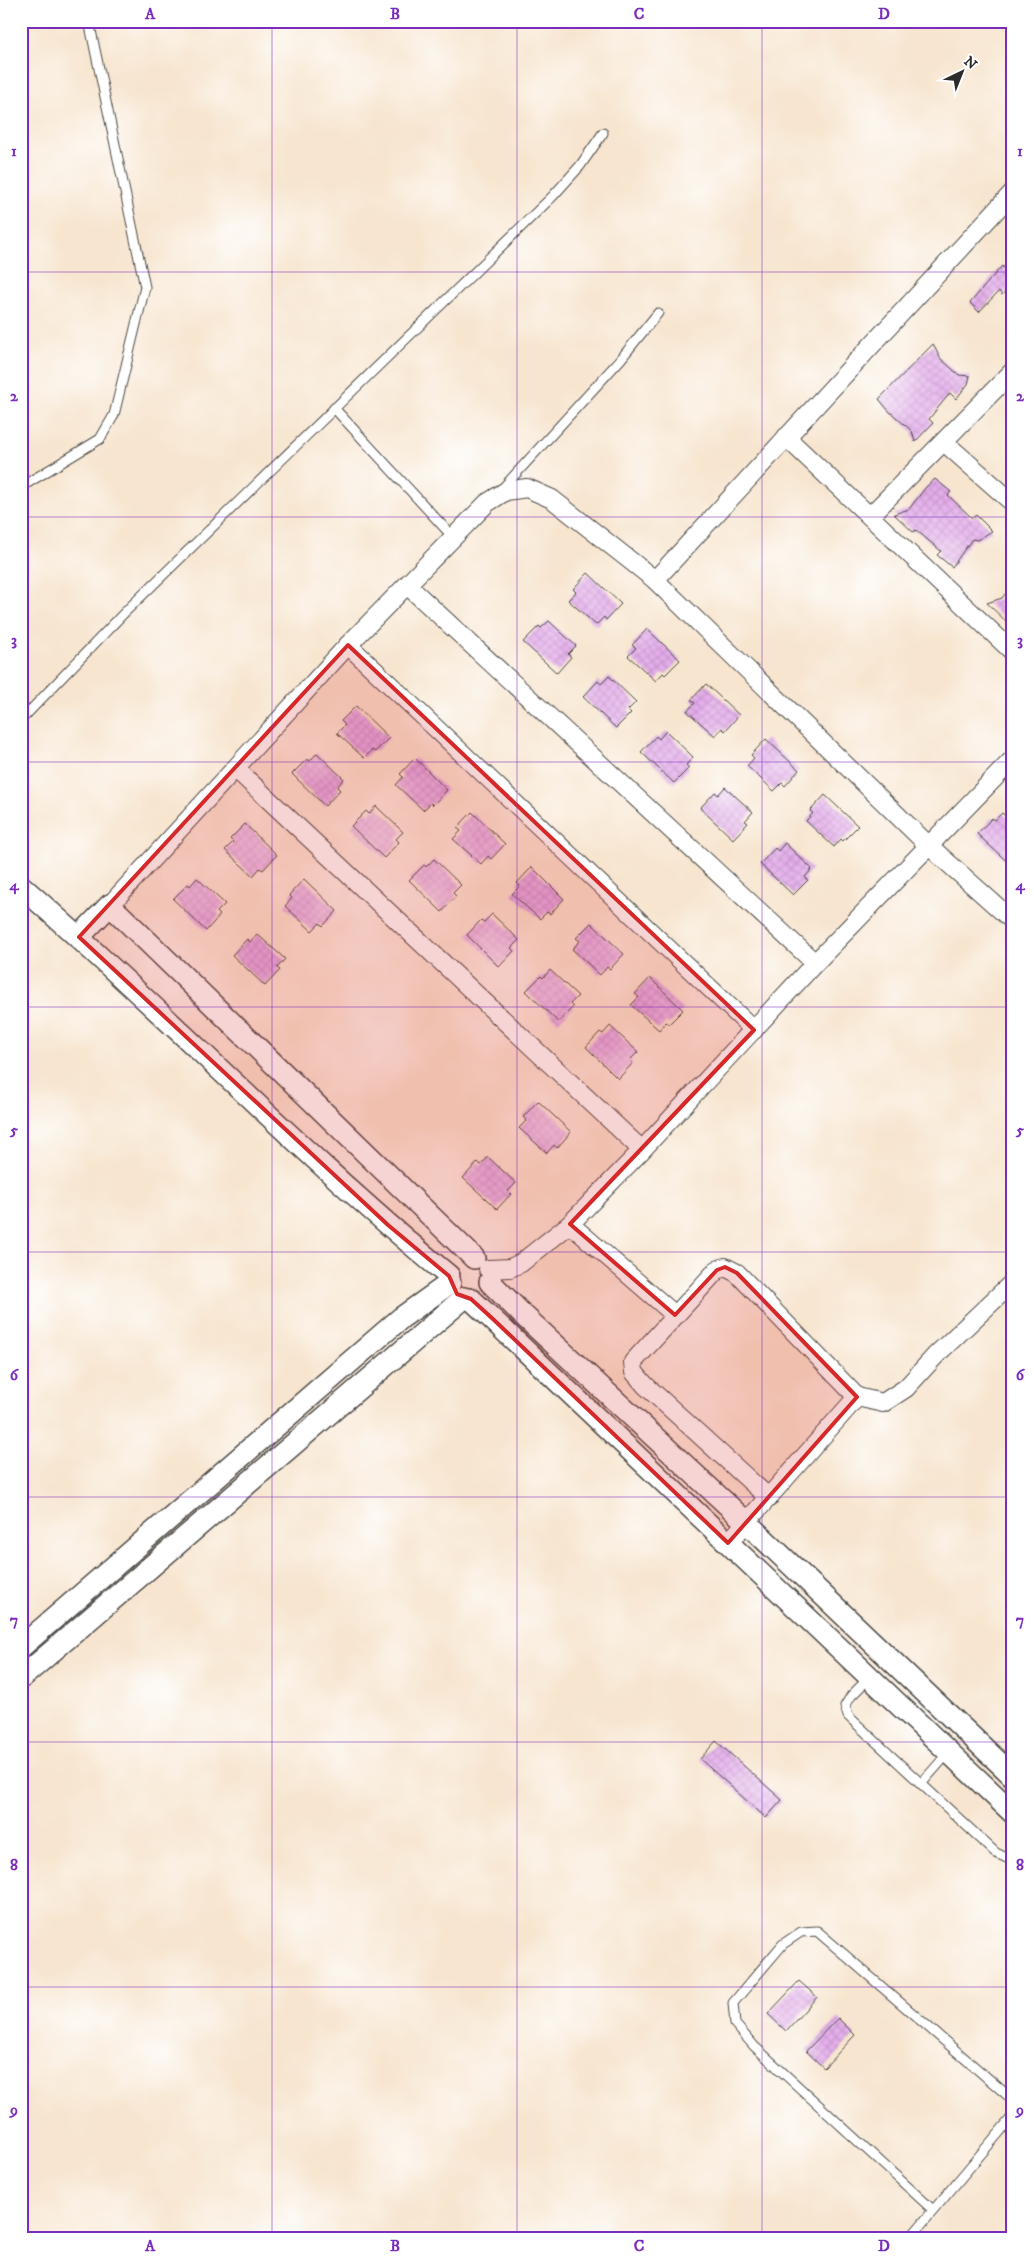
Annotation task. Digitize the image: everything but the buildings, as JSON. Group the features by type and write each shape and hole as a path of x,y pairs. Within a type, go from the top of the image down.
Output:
{"street":[{"path":"655,580 1013,192"},
{"path":"870,516 944,442 1009,382"},
{"path":"786,437 1013,652"},
{"path":"944,442 1013,503"},
{"path":"79,937 236,769 348,645 454,537 490,501 506,491 527,488 552,499 655,580 928,845 1013,921"},
{"path":"407,585 814,963"},
{"path":"348,645 754,1030"},
{"path":"458,1289 455,1264 468,1258 484,1270 510,1268 521,1263 570,1224 642,1150 814,963 1013,759"},
{"path":"236,769 642,1150"},
{"path":"21,886 79,937 458,1289 1013,1813"},
{"path":"110,905 484,1270 523,1315 747,1523 1013,1776"},
{"path":"570,1224 676,1315"},
{"path":"769,1498 645,1385 634,1372 633,1362 717,1270 724,1267 736,1274 856,1397 883,1403 906,1388 936,1354 1013,1282"},
{"path":"21,1647 401,1318 458,1289 483,1294 484,1270"},
{"path":"21,1678 458,1289"},
{"path":"728,1543 856,1397"}],"lane":[{"path":"21,487 100,438 114,415 145,287 89,21"},
{"path":"21,720 125,612 553,196 580,166 603,133"},
{"path":"490,501 620,360 658,313"},
{"path":"334,408 454,537"},
{"path":"870,1677 851,1696 845,1706 848,1716 996,1852 1009,1858 1013,1856"},
{"path":"921,1784 949,1752"},
{"path":"933,2210 754,2046 735,2024 733,2003 783,1944 801,1932 817,1931 1013,2100"},
{"path":"910,2238 1013,2116"},
{"path":"1006,2238 1013,2231"}],"highlighted area":[{"path":"348,645 754,1030 570,1224 675,1315 717,1270 725,1267 737,1273 857,1397 728,1543 494,1320 471,1299 457,1294 449,1276 388,1225 79,937"}]}
